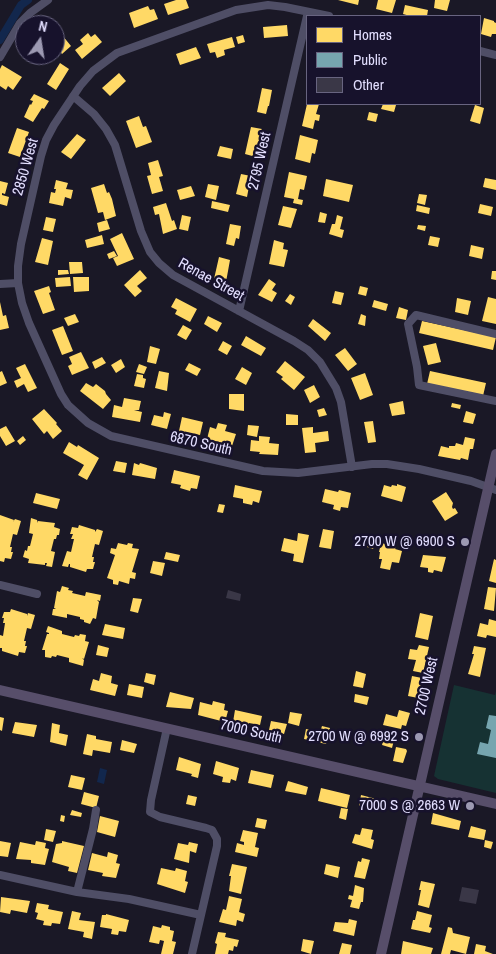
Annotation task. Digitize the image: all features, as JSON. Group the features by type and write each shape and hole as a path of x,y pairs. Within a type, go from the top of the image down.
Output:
{"main road":[{"name":"2700 West","path":"381,954 492,489 496,454"},
{"name":"7000 South","path":"0,690 496,804"}],"street":[{"path":"0,57 20,23 48,0"},
{"name":"2850 West","path":"61,394 28,324 18,283 21,244 41,156 50,132 73,96 93,70 117,54 221,15 251,7 268,5 308,15"},
{"name":"2795 West","path":"239,311 306,24"},
{"path":"481,51 496,55"},
{"name":"Renae Street","path":"73,96 94,114 116,145 141,231 150,252 159,263 172,275 294,341 308,350 320,362 336,388 341,402 352,466"},
{"path":"0,284 18,283"},
{"path":"496,334 416,316 408,324 419,385 496,401"},
{"name":"6870 South","path":"61,394 68,405 88,423 110,436 263,471 298,473 379,464 403,466 471,481 492,489"},
{"path":"0,585 37,594"},
{"path":"167,728 150,812 160,817 206,828 215,834 217,846 192,954"},
{"path":"76,892 96,810"},
{"path":"0,875 76,892 130,899 201,915"}],"green space":[{"path":"454,685 495,695 496,691 496,793 438,779 434,776"}],"water":[{"path":"100,768 107,770 104,784 97,782"}],"building: Homes":[{"path":"176,0 186,0 189,8 168,15 164,4"},
{"path":"338,0 359,0 358,5"},
{"path":"378,0 396,0 392,13 376,9"},
{"path":"435,0 450,0 447,11 434,8"},
{"path":"405,5 428,10 427,15 403,14"},
{"path":"148,6 150,10 154,9 158,19 134,28 129,13"},
{"path":"484,18 496,23 496,34 492,34 491,37 481,34"},
{"path":"287,25 288,36 264,38 263,27"},
{"path":"88,33 91,37 95,34 102,42 82,59 75,50 83,44 80,40"},
{"path":"243,35 245,42 238,44 236,37"},
{"path":"232,37 235,47 224,50 225,55 217,58 215,52 210,53 207,44"},
{"path":"65,39 71,46 65,51"},
{"path":"196,47 201,58 180,65 176,54"},
{"path":"2,65 22,77 13,90 8,86 6,90 0,86 0,69"},
{"path":"59,65 63,65 69,69 56,90 47,84"},
{"path":"119,73 126,81 110,96 102,88"},
{"path":"262,88 272,90 266,114 257,112"},
{"path":"34,94 49,101 33,122 24,117 33,101 30,100"},
{"path":"307,105 319,105 316,114 320,115 319,121 315,120 313,129 302,126"},
{"path":"383,105 396,105 394,112 381,109"},
{"path":"475,105 484,108 480,124 470,121"},
{"path":"369,112 378,114 376,122 367,120"},
{"path":"139,116 143,127 146,126 152,142 136,148 126,121"},
{"path":"251,127 262,129 256,157 245,154"},
{"path":"17,128 29,132 20,157 8,153"},
{"path":"77,134 86,140 71,159 61,152"},
{"path":"300,135 318,140 315,154 312,153 310,163 295,159"},
{"path":"220,146 233,149 231,159 217,156"},
{"path":"158,160 163,176 159,177 163,191 152,194 147,176 151,175 148,163"},
{"path":"289,172 307,176 304,190 300,189 298,199 303,200 302,205 293,203 294,199 284,197"},
{"path":"241,174 251,176 247,197 236,194"},
{"path":"485,178 496,180 496,190 483,187"},
{"path":"326,179 353,185 349,202 323,196"},
{"path":"56,180 68,183 66,189 73,190 71,199 65,197 63,206 49,203 51,192 55,193"},
{"path":"0,181 8,183 5,194 2,193 2,195 9,197 7,206 0,204"},
{"path":"104,184 107,193 109,192 112,199 116,216 105,220 103,212 98,213 91,188"},
{"path":"208,184 219,186 216,200 205,197"},
{"path":"191,186 195,196 180,200 177,190"},
{"path":"419,194 427,195 425,205 417,203"},
{"path":"212,201 230,205 228,212 211,208"},
{"path":"166,203 177,229 163,234 159,214 155,215 153,207"},
{"path":"480,204 493,207 491,216 478,213"},
{"path":"417,205 430,208 429,214 416,211"},
{"path":"283,206 297,209 291,228 278,225"},
{"path":"320,212 327,214 325,223 318,222"},
{"path":"182,215 191,217 188,231 179,229"},
{"path":"337,215 343,217 340,229 344,230 342,238 329,234 332,224 335,224"},
{"path":"46,217 56,219 53,232 43,230"},
{"path":"107,220 110,229 99,232 97,223"},
{"path":"230,224 241,226 239,239 236,238 234,246 226,244"},
{"path":"418,225 426,226 425,231 417,229"},
{"path":"122,233 134,259 117,266 113,258 118,256 110,239"},
{"path":"102,235 104,244 87,248 85,240"},
{"path":"430,236 440,238 438,247 428,245"},
{"path":"42,238 53,241 48,265 35,262"},
{"path":"274,240 284,243 283,249 288,250 284,267 269,264"},
{"path":"471,245 484,248 482,259 469,256"},
{"path":"114,251 117,256 109,259 107,254"},
{"path":"219,257 230,260 226,282 214,279"},
{"path":"69,262 82,262 83,273 70,274"},
{"path":"58,270 68,270 69,274 58,275"},
{"path":"140,270 147,278 137,286 142,291 135,297 124,285"},
{"path":"492,271 496,271 496,280 491,279"},
{"path":"70,277 71,286 56,287 55,278"},
{"path":"73,277 89,277 89,291 74,292"},
{"path":"269,279 276,284 272,290 277,293 272,302 258,295"},
{"path":"49,286 51,292 49,293 55,310 43,314 34,291"},
{"path":"360,286 368,288 366,296 358,294"},
{"path":"335,291 344,293 341,305 332,303"},
{"path":"290,294 295,297 291,305 285,301"},
{"path":"488,297 496,299 496,324 482,321"},
{"path":"176,298 197,309 190,322 175,314 177,310 171,307"},
{"path":"457,298 471,301 468,315 455,312"},
{"path":"374,300 388,304 386,311 372,307"},
{"path":"0,302 3,316 6,315 9,328 0,330"},
{"path":"399,307 408,310 406,320 396,318"},
{"path":"75,314 79,322 68,326 64,318"},
{"path":"361,314 366,316 365,326 358,324"},
{"path":"208,316 222,323 217,332 204,324"},
{"path":"313,319 331,333 325,341 308,326"},
{"path":"422,321 496,337 493,350 419,333"},
{"path":"183,325 192,330 186,340 177,335"},
{"path":"63,326 73,351 62,355 52,330"},
{"path":"246,336 266,348 261,356 241,345"},
{"path":"223,341 232,346 227,355 218,350"},
{"path":"436,343 441,362 428,365 423,346"},
{"path":"150,346 160,349 156,364 147,362"},
{"path":"345,348 357,364 348,371 335,355"},
{"path":"81,352 89,368 72,375 68,366 72,364 69,357"},
{"path":"102,357 106,363 95,369 92,362"},
{"path":"121,359 125,367 116,373 111,365"},
{"path":"285,361 305,377 294,390 276,372"},
{"path":"189,363 201,369 197,376 185,370"},
{"path":"25,364 37,388 28,392 24,384 17,388 14,381 21,378 16,368"},
{"path":"139,364 147,367 144,374 136,372"},
{"path":"242,367 252,373 246,385 235,379"},
{"path":"2,371 7,383 0,386 0,372"},
{"path":"159,371 169,373 167,391 155,388"},
{"path":"430,371 486,383 483,396 427,384"},
{"path":"365,373 373,395 360,400 351,378"},
{"path":"137,374 143,375 143,378 146,379 144,388 134,386"},
{"path":"86,383 93,387 96,384 105,391 111,400 103,409 80,391"},
{"path":"314,385 320,397 310,403 304,390"},
{"path":"229,394 244,394 244,411 229,409"},
{"path":"124,398 141,401 139,410 134,410 142,412 140,422 112,417 114,405 122,407"},
{"path":"403,401 405,414 392,416 389,404"},
{"path":"452,403 461,405 460,409 451,407"},
{"path":"324,408 327,415 319,417 317,410"},
{"path":"44,409 62,431 53,439 47,431 44,434 32,419"},
{"path":"466,411 476,414 473,424 463,422"},
{"path":"164,412 171,414 167,429 151,425 154,415 163,417"},
{"path":"286,414 298,415 298,425 286,425"},
{"path":"182,417 203,422 200,435 179,431"},
{"path":"373,421 376,442 368,443 364,422"},
{"path":"218,423 227,425 225,431 236,434 232,446 207,439 210,427 216,429"},
{"path":"248,425 259,426 257,437 247,435"},
{"path":"6,426 15,441 6,446 0,436 0,429"},
{"path":"313,427 313,433 328,431 329,441 315,443 316,452 305,453 302,428"},
{"path":"23,436 26,440 20,445 17,441"},
{"path":"259,436 270,437 269,443 279,444 278,455 259,454 260,452 250,451 251,440 259,441"},
{"path":"465,437 475,439 473,449 470,449 468,460 438,456 441,446 449,448 449,446 455,446 456,443 463,445"},
{"path":"69,442 77,447 78,445 99,458 87,480 78,475 84,465 63,453"},
{"path":"116,461 127,463 125,473 113,471"},
{"path":"134,463 157,468 155,479 132,475"},
{"path":"174,470 200,476 197,489 191,488 190,491 180,488 181,485 171,483"},
{"path":"397,484 406,487 402,502 381,496 384,485 391,487 392,485 397,486"},
{"path":"235,485 262,491 259,503 253,501 252,505 243,503 243,499 233,497"},
{"path":"325,489 351,493 348,508 341,507 340,511 333,509 334,505 322,502"},
{"path":"446,492 453,503 453,509 455,508 458,513 445,521 432,501"},
{"path":"36,493 60,499 57,509 33,503"},
{"path":"219,504 225,505 223,513 217,512"},
{"path":"0,515 14,520 13,522 15,519 21,521 17,535 13,534 10,547 12,547 11,552 13,552 11,559 5,558 4,562 0,561"},
{"path":"31,518 37,520 38,523 38,521 55,523 54,527 60,529 59,535 54,539 51,551 55,552 52,567 46,566 47,563 45,565 28,563 29,559 23,557 25,550 27,551 28,546 30,546 33,534 29,533"},
{"path":"79,525 95,530 95,532 97,529 103,531 99,545 95,544 92,557 94,557 93,562 95,562 93,569 87,569 86,572 70,567 70,564 68,567 62,566 67,551 71,552 74,539 71,539 73,534 70,534 72,527 78,528"},
{"path":"323,529 334,531 331,549 319,547"},
{"path":"298,533 309,535 303,563 293,561 294,554 281,551 284,538 297,541"},
{"path":"369,541 375,543 373,549 367,547"},
{"path":"118,543 133,544 132,548 139,549 132,572 136,573 135,579 130,578 129,584 119,581 118,585 113,584 113,580 107,578 115,555 110,553 111,548 116,549"},
{"path":"381,543 396,547 395,549 402,551 399,563 392,562 390,570 380,568 382,559 379,559 379,552"},
{"path":"166,552 180,555 178,562 164,559"},
{"path":"423,555 446,557 442,572 434,570 433,573 428,572 428,568 420,567"},
{"path":"494,559 496,560 496,583 489,581"},
{"path":"153,561 165,563 162,576 150,573"},
{"path":"62,586 69,588 68,590 73,591 72,593 85,596 86,592 101,595 100,601 97,600 99,602 96,619 93,618 90,624 84,622 80,617 67,614 67,618 52,615 53,609 56,609 54,608 57,591 60,592"},
{"path":"488,587 496,588 494,611 484,609"},
{"path":"133,598 142,599 138,613 130,611"},
{"path":"11,609 27,614 27,616 28,613 35,615 31,629 27,628 24,641 26,641 25,646 27,646 25,653 19,652 18,656 2,651 2,648 0,648 0,635 3,636 5,623 3,623 4,618 2,618 4,612 10,612"},
{"path":"420,613 433,616 428,640 415,637"},
{"path":"489,619 496,621 496,637 487,635 486,638 477,636 480,623 488,625"},
{"path":"105,624 125,628 123,639 102,635"},
{"path":"48,626 62,631 62,634 74,637 80,634 86,635 85,641 89,642 84,659 82,658 84,660 83,666 69,662 69,658 57,655 51,658 45,657 45,650 42,650 47,634 49,634 46,632"},
{"path":"98,645 109,648 107,657 96,655"},
{"path":"419,645 429,647 423,673 413,671 416,660 408,659 410,649 417,650"},
{"path":"474,646 486,648 480,677 468,674 474,654 472,654"},
{"path":"356,671 366,674 363,688 353,686"},
{"path":"101,673 112,676 111,683 118,685 115,696 90,690 93,679 99,681"},
{"path":"146,673 156,675 154,685 144,682"},
{"path":"412,676 422,678 418,698 408,696"},
{"path":"129,684 144,687 142,698 127,695"},
{"path":"170,692 194,698 191,709 166,707"},
{"path":"355,694 369,697 367,705 354,702"},
{"path":"213,701 225,704 224,710 228,711 225,722 198,715 200,702 212,705"},
{"path":"235,710 262,716 260,725 233,722"},
{"path":"399,710 410,713 406,726 402,725 401,729 383,725 386,714 397,717"},
{"path":"290,712 302,714 299,726 288,723"},
{"path":"0,717 4,718 2,731 0,730"},
{"path":"271,721 287,724 284,734 269,730"},
{"path":"15,722 37,725 34,737 12,733"},
{"path":"52,723 60,725 59,733 68,735 66,746 50,742"},
{"path":"322,726 330,728 326,744 304,739 306,729 320,732"},
{"path":"87,734 96,736 96,739 112,742 110,753 93,750 92,756 83,754"},
{"path":"385,734 395,736 392,748 382,745"},
{"path":"122,740 137,744 134,753 120,750"},
{"path":"396,747 406,749 407,751 403,763 393,761"},
{"path":"179,757 201,764 198,778 191,776 192,774 176,770"},
{"path":"216,761 239,768 236,781 231,779 230,783 222,782 223,777 213,774"},
{"path":"251,770 274,775 271,788 248,783"},
{"path":"71,775 85,778 82,790 68,787"},
{"path":"288,781 308,787 306,795 285,791"},
{"path":"321,788 350,795 347,808 318,801"},
{"path":"84,792 99,796 96,808 81,804"},
{"path":"188,795 197,797 195,806 186,804"},
{"path":"361,795 384,801 382,811 359,806"},
{"path":"341,808 348,809 346,820 339,818"},
{"path":"72,810 82,813 81,817 70,815"},
{"path":"433,813 461,821 459,830 431,824"},
{"path":"61,815 65,816 64,822 60,821"},
{"path":"100,816 119,821 115,837 97,832"},
{"path":"257,818 267,820 265,829 255,827"},
{"path":"471,826 486,830 484,840 468,837"},
{"path":"362,828 373,830 371,839 374,840 372,849 352,843 355,834 360,835"},
{"path":"46,829 56,831 53,842 44,840"},
{"path":"243,830 258,833 255,847 259,848 257,857 235,852 237,843 244,845 244,842 240,841"},
{"path":"485,840 493,842 491,849 484,847"},
{"path":"0,841 11,843 8,857 0,856"},
{"path":"36,841 46,843 45,848 49,849 45,865 31,863 31,860 16,859 20,842 35,845"},
{"path":"62,841 84,846 77,873 68,871 69,867 52,862 56,844 62,843"},
{"path":"189,842 198,844 196,853 190,851 189,863 174,859 178,843 188,845"},
{"path":"108,852 118,855 116,863 120,864 116,878 102,876 103,873 88,870 92,853 107,857"},
{"path":"362,858 370,860 365,879 354,877 358,861 361,862"},
{"path":"232,864 247,867 241,894 229,891 231,876 229,876"},
{"path":"326,864 340,867 338,878 324,874"},
{"path":"161,868 175,871 176,868 187,871 185,881 188,882 185,893 157,884"},
{"path":"421,881 435,884 429,908 418,905"},
{"path":"355,885 364,888 363,902 361,902 359,909 350,907 352,900 348,899 349,895 353,896"},
{"path":"229,896 242,899 239,912 245,914 243,922 237,920 236,926 219,922 223,909 226,910"},
{"path":"1,897 30,901 27,913 11,910 10,914 0,912"},
{"path":"37,903 49,905 48,909 63,912 60,924 43,925 44,921 36,919 38,913 35,912"},
{"path":"72,911 81,913 79,920 95,922 92,939 83,937 84,932 68,929"},
{"path":"417,911 432,915 429,927 432,928 430,933 411,929"},
{"path":"106,914 129,920 126,932 119,931 118,935 111,934 112,929 100,927 102,915"},
{"path":"349,919 357,921 354,936 333,931 335,922 348,923"},
{"path":"162,925 170,927 170,930 174,931 172,941 176,942 173,954 161,954 164,941 160,940 159,944 149,942 153,926 161,928"},
{"path":"448,927 452,928 453,933 470,937 466,954 451,950 450,954 441,954"},
{"path":"218,932 226,933 225,937 239,940 237,947 234,946 233,951 229,950 228,954 215,954"},
{"path":"303,939 314,941 311,954 301,951"},
{"path":"403,941 433,948 431,954 401,954"},
{"path":"342,943 352,945 350,954 339,954"},
{"path":"476,944 486,946 485,951 493,954 474,954"}],"building: Public":[{"path":"489,715 496,716 496,758 477,754 480,742 488,744 491,730 486,728"}],"building: Other":[{"path":"228,590 241,594 240,601 226,598"},
{"path":"462,887 479,890 476,904 459,901"}],"waterway":[{"path":"0,40 21,5 28,0"}],"place":[{"name":"2700 W @ 6900 S","path":"465,542"},
{"name":"2700 W @ 6992 S","path":"419,737"},
{"name":"7000 S @ 2663 W","path":"470,806"}]}
